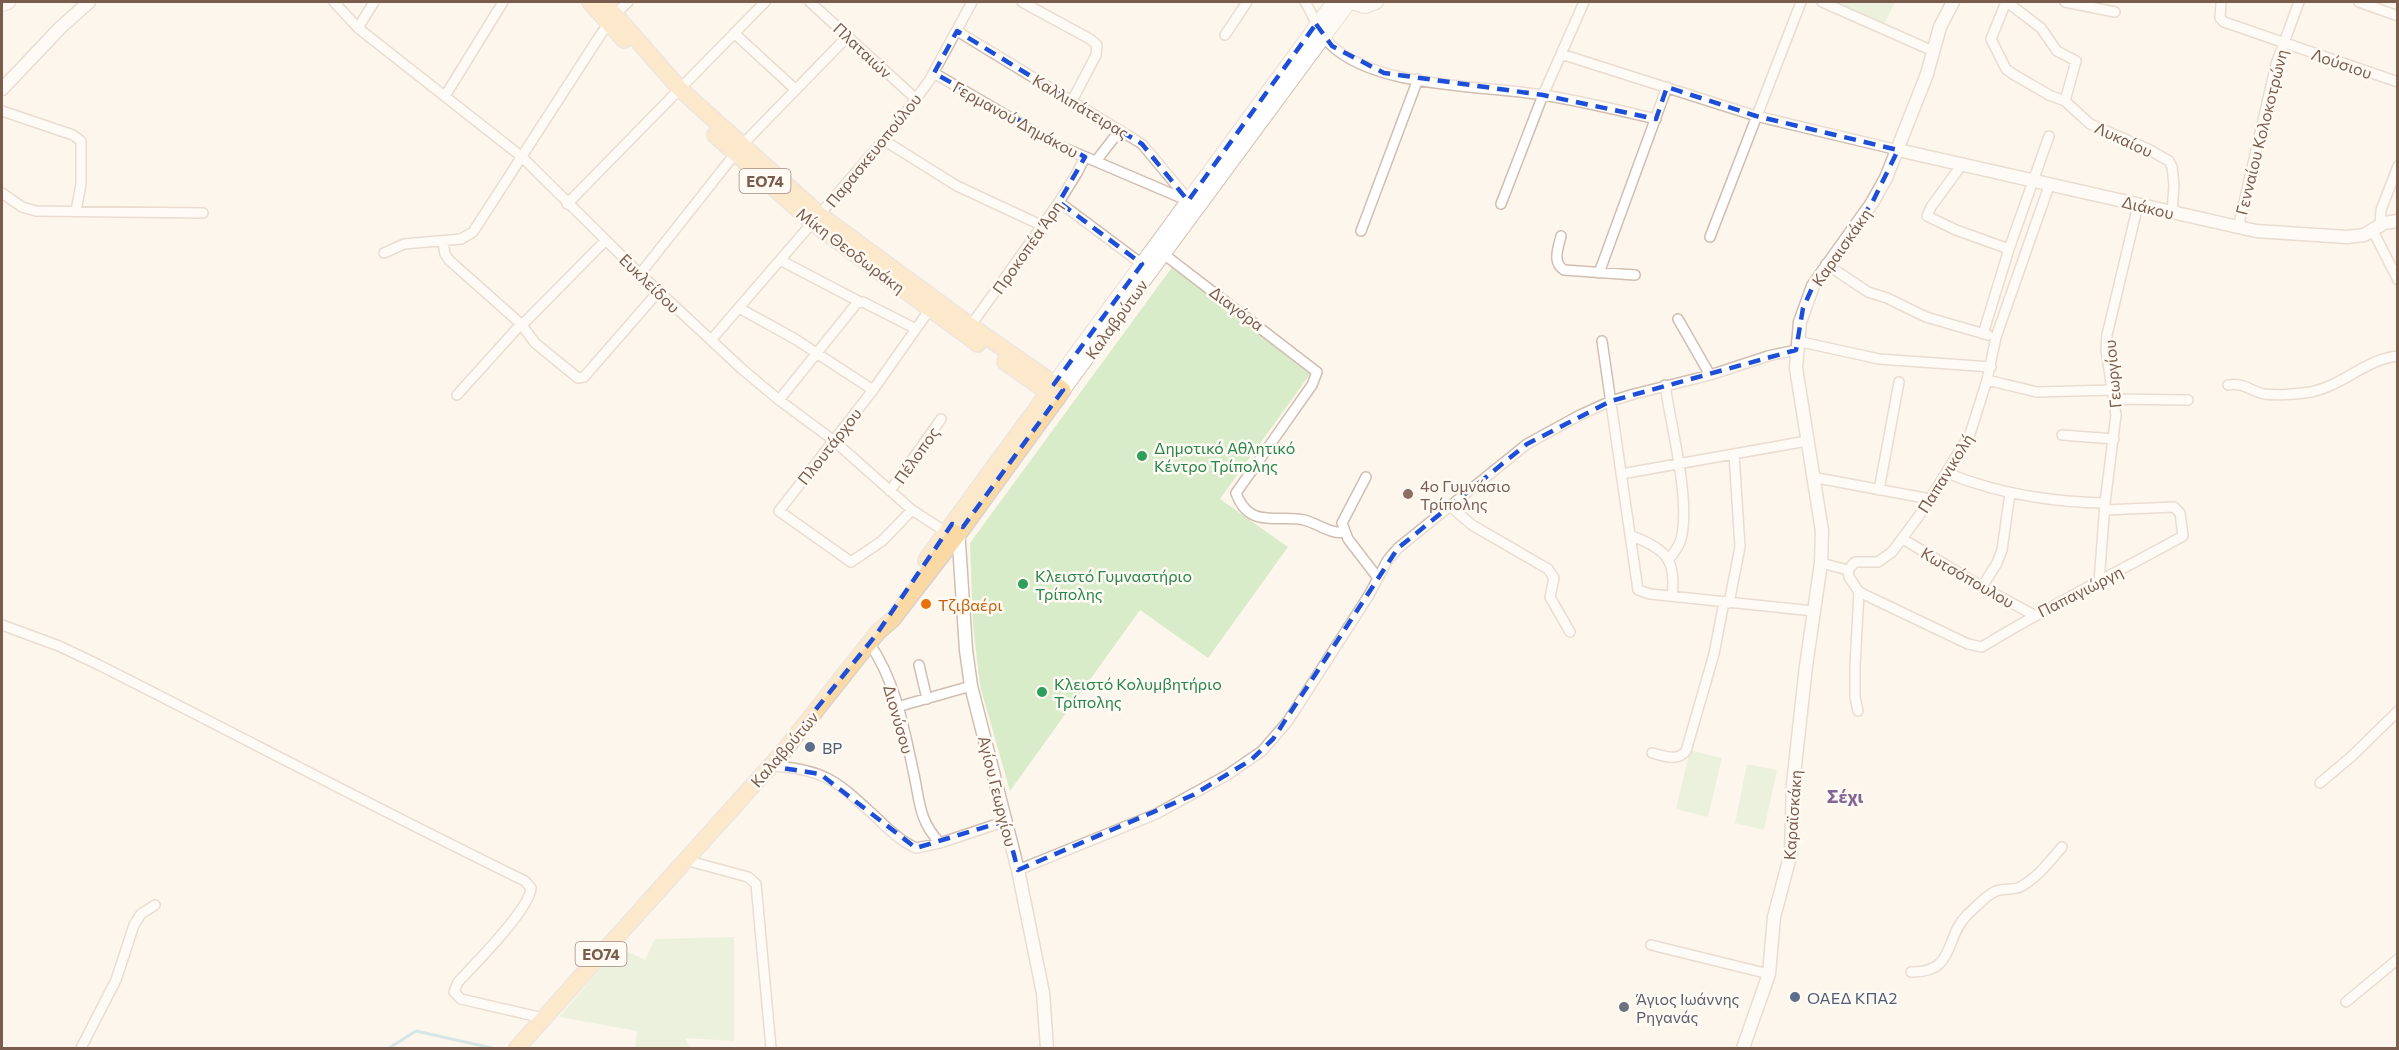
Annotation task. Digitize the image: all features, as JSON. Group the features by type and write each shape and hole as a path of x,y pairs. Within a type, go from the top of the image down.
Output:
{"main road":[{"path":"2,4 8,2"},
{"name":"Μίκη Θεοδωράκη","path":"590,2 612,19 677,92 816,219 930,309 968,330"},
{"name":"Μίκη Θεοδωράκη","path":"604,2 612,19"},
{"name":"Καλαβρύτων","path":"685,860 770,766 873,638 892,620 953,529 1320,29 1334,2"},
{"path":"1350,2 1365,6 1376,2"},
{"name":"Καλαβρύτων","path":"1320,29 1350,2"},
{"name":"Μίκη Θεοδωράκη","path":"816,219 1055,391"},
{"name":"Καλαβρύτων","path":"1055,391 1142,264 1159,251"},
{"name":"ΕΟ74","path":"517,1048 685,860"}],"street":[{"path":"2,89 61,27 89,2"},
{"name":"Ευκλείδου","path":"334,2 358,28 522,157 658,292 779,400 833,440 912,510 953,529"},
{"path":"358,28 374,2"},
{"path":"445,96 502,2"},
{"path":"384,253 404,244 461,239 473,232 612,19 628,2"},
{"path":"567,204 765,2"},
{"name":"Πλαταιών","path":"810,2 916,99"},
{"name":"Παρασκευοπούλου","path":"711,340 885,141 934,72 972,2"},
{"path":"1022,2 1094,41 1098,47 1072,101"},
{"path":"1224,35 1247,2"},
{"path":"1305,2 1332,46 1367,66 1418,79 1543,95 1656,119"},
{"path":"1501,204 1543,95 1584,2"},
{"path":"1710,237 1801,2"},
{"path":"1822,2 1933,51"},
{"name":"Καραισκάκη","path":"1813,612 1821,563 1822,531 1796,368 1796,346 1806,300 1827,264 1872,203 1898,150 1927,74 1940,27 1953,2"},
{"path":"2006,2 2041,28 2057,51 2076,61 2065,101"},
{"name":"Λυκαίου","path":"2006,2 1991,39 2006,69 2049,95 2065,101 2090,124 2148,149 2169,162 2172,167 2174,185 2172,213"},
{"path":"2065,2 2115,12"},
{"name":"Λούσιου","path":"2221,2 2220,18 2224,22 2397,82"},
{"name":"Γενναίου Κολοκοτρώνη","path":"2238,228 2269,92 2283,43 2299,2"},
{"path":"2359,2 2397,16"},
{"name":"Καλλιπάτειρας","path":"957,31 1120,130 1149,151 1172,182 1193,204"},
{"path":"734,33 796,90"},
{"path":"640,274 738,149 848,36"},
{"path":"1561,54 1756,116 1898,150"},
{"name":"Γερμανού Δημάκου","path":"934,72 1047,140 1193,204"},
{"path":"1361,231 1418,79"},
{"path":"1599,273 1667,87"},
{"path":"2,111 73,135 81,141 81,184 76,211"},
{"path":"1096,161 1120,130"},
{"path":"1983,333 2008,249 2049,136"},
{"path":"885,141 950,183 1043,226"},
{"name":"Διάκου","path":"1898,150 2033,179 2238,228 2277,234 2347,237 2364,235 2397,221"},
{"name":"Προκοπέα Άρη","path":"968,330 1043,226 1072,183 1085,157"},
{"path":"1963,163 1931,207 1928,217 2008,249"},
{"path":"2397,166 2377,228 2397,280"},
{"name":"Παπανικολή","path":"1848,570 1855,562 1882,561 1903,539 1947,473 1975,423 1991,367 1996,337 2050,183"},
{"path":"2,193 27,209 203,213"},
{"path":"1059,202 1142,264"},
{"name":"Γεωργίου","path":"2099,582 2105,507 2114,439 2114,394 2106,350 2107,335 2138,205"},
{"path":"1561,236 1556,258 1560,267 1569,272 1635,274"},
{"path":"457,394 521,325 606,240"},
{"path":"442,242 449,260 521,325 536,343 581,378 658,292"},
{"name":"Διαγόρα","path":"1159,251 1317,372 1312,385 1236,493 1243,506 1268,520 1296,519 1334,532 1344,532"},
{"path":"780,260 916,329"},
{"path":"1827,264 1868,292 1887,298 1926,317 1996,337"},
{"path":"779,400 855,304 860,302"},
{"path":"740,308 873,390"},
{"name":"Πλουτάρχου","path":"912,510 882,541 851,562 779,511 873,390 930,309"},
{"path":"1678,319 1710,375"},
{"path":"1602,341 1638,590 1644,593 1813,612"},
{"path":"1018,870 1156,814 1251,760 1288,721 1398,548 1527,444 1559,426 1611,401 1710,375 1796,346 1879,359 1991,367"},
{"path":"2229,385 2237,384 2265,394 2309,392 2334,386 2379,360 2397,356"},
{"path":"1987,380 2037,392 2114,394 2188,400"},
{"path":"1879,489 1899,382"},
{"path":"1665,386 1678,464 1684,521 1680,543 1669,559"},
{"name":"Πέλοπος","path":"890,491 941,418"},
{"path":"2062,435 2114,439"},
{"path":"1621,474 1807,441"},
{"path":"1652,753 1674,758 1683,755 1686,751 1714,654 1740,547 1734,454"},
{"path":"1947,473 1976,485 2010,493 2105,507"},
{"path":"1366,477 1343,518 1344,532 1378,578"},
{"path":"1812,477 1930,499"},
{"path":"1982,587 2002,550 2010,493"},
{"path":"1450,506 1472,525 1538,561 1551,572 1554,578 1550,597 1570,632"},
{"name":"Παπαγιώργη","path":"1859,592 1979,647 2182,536 2180,513 2174,507 2105,507"},
{"name":"Αγίου Γεωργίου","path":"953,529 971,686 1018,870 1043,993 1047,1048"},
{"path":"1630,536 1656,548 1669,559 1673,573 1672,596"},
{"name":"Κωτσόπουλου","path":"1903,539 1982,587 2034,615"},
{"path":"1821,563 1848,570 1849,577 1859,592 1855,666 1855,697 1858,711"},
{"name":"Καραϊσκάκη","path":"1743,1048 1769,974 1774,917 1793,838 1793,784 1813,612"},
{"path":"2,625 59,646 97,664 324,778 401,821 525,882 531,888 529,897 508,926 458,982 454,992 461,999 543,1018"},
{"name":"Διονύσου","path":"873,638 897,707 924,822 940,843"},
{"path":"919,665 927,699"},
{"path":"897,707 971,686"},
{"path":"2320,783 2352,756 2397,711"},
{"path":"770,766 804,769 829,778 842,786 883,824 910,845 921,848 1006,821"},
{"path":"1911,972 1921,972 1938,966 1950,950 1960,923 1968,914 1993,892 2016,889 2024,885 2040,872 2062,847"},
{"path":"685,860 748,877 756,884 771,1048"},
{"path":"81,1048 116,980 134,925 141,914 155,905"},
{"path":"1651,945 1769,974"},
{"path":"2346,1002 2397,959"}],"highlighted area":[{"path":"1316,24 1332,46 1384,73 1543,95 1656,119 1667,87 1756,116 1898,150 1872,203 1813,286 1803,308 1796,350 1611,401 1527,444 1398,548 1273,739 1251,760 1193,795 1018,870 1005,821 916,848 820,774 770,766 876,635 952,524 963,527 1063,390 1054,384 1142,264 1059,202 1085,157 934,73 957,31 1142,144 1188,201"}],"green space":[{"path":"1833,2 1895,2 1884,25"},
{"name":"Δημοτικό Αθλητικό Κέντρο Τρίπολης","path":"1173,266 1313,370 1220,499 1288,547 1208,658 1140,610 1010,791 980,686 973,625 970,543"},
{"path":"1690,750 1722,758 1708,817 1676,809"},
{"path":"1747,764 1777,770 1764,830 1735,823"},
{"path":"734,937 734,1041 685,1038 690,1048 635,1048 637,1031 559,1017 619,947 645,960 655,939"}],"waterway":[{"path":"389,1048 416,1031 492,1048"}],"place":[{"name":"Δημοτικό Αθλητικό Κέντρο Τρίπολης","path":"1142,456"},
{"name":"4ο Γυμνάσιο Τρίπολης","path":"1408,494"},
{"name":"Κλειστό Γυμναστήριο Τρίπολης","path":"1023,584"},
{"name":"Τζιβαέρι","path":"926,604"},
{"name":"Κλειστό Κολυμβητήριο Τρίπολης","path":"1042,692"},
{"name":"BP","path":"810,747"},
{"name":"ΟΑΕΔ ΚΠΑ2","path":"1795,997"},
{"name":"Άγιος Ιωάννης Ρηγανάς","path":"1624,1007"}],"district":[{"name":"Σέχι","path":"1845,796"}]}
